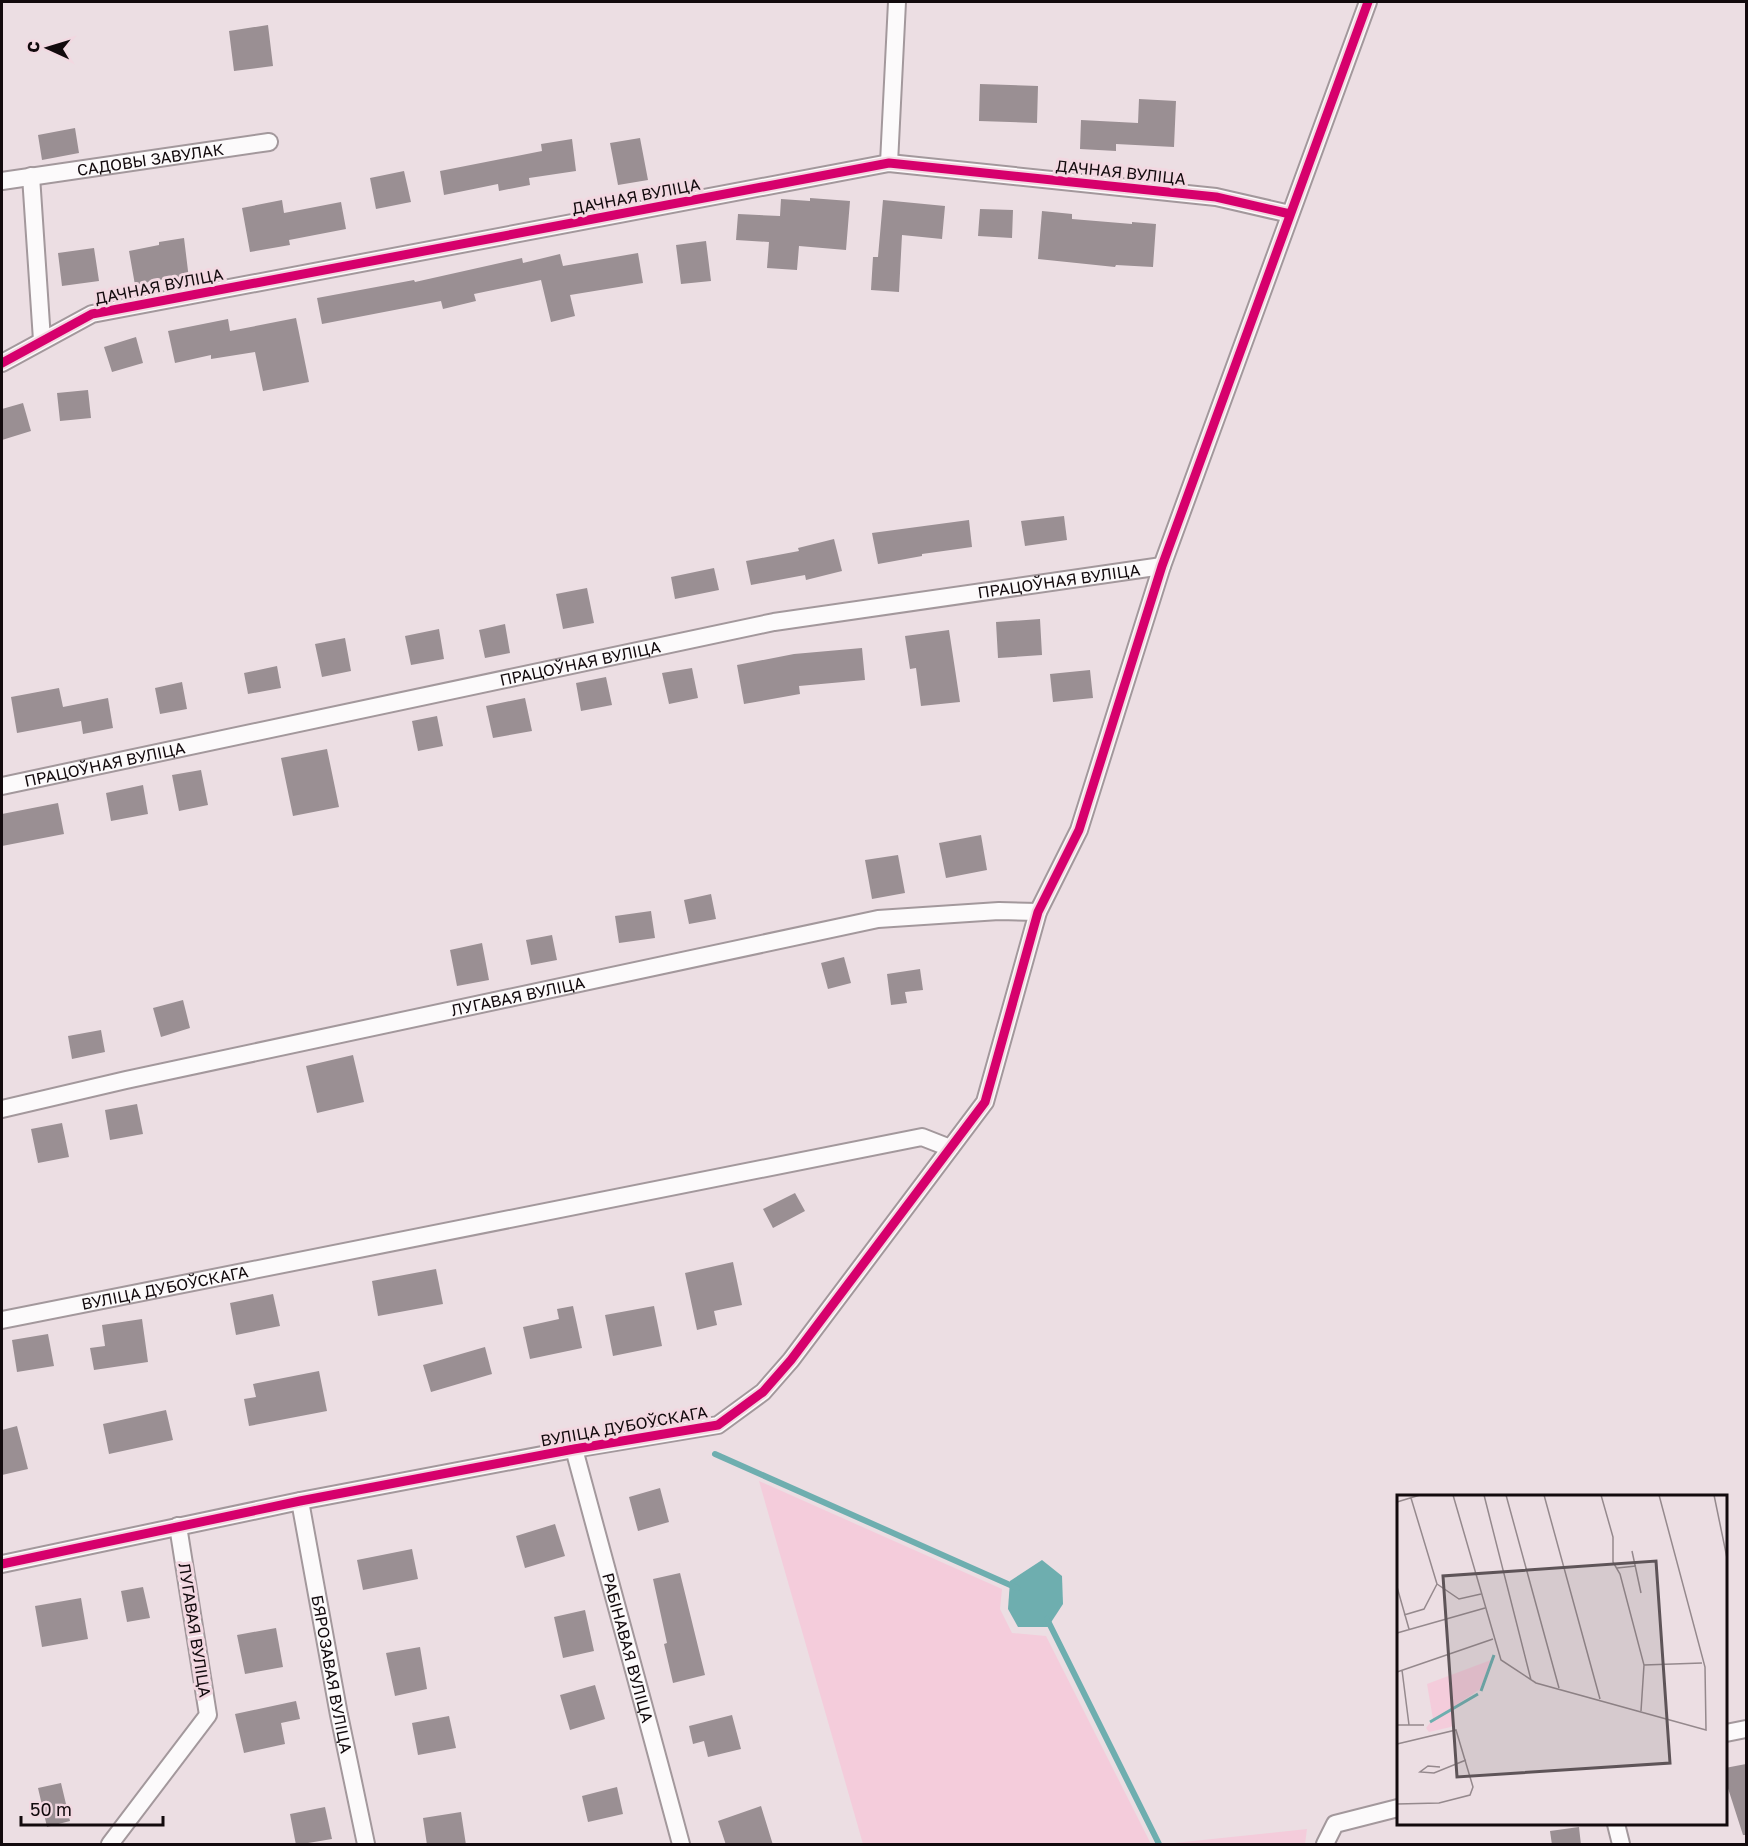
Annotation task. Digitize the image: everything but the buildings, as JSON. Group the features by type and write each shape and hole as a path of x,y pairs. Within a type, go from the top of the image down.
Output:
{"street":[{"path":"889,163 897,2"},
{"path":"950,1148 985,1102 1038,912 1079,830 1162,566 1368,2"},
{"name":"САДОВЫ ЗАВУЛАК","path":"2,180 269,142"},
{"name":"ДАЧНАЯ ВУЛІЦА","path":"2,363 92,314 889,163 1216,197 1290,214"},
{"path":"31,176 42,340"},
{"name":"ПРАЦОЎНАЯ ВУЛІЦА","path":"2,786 774,622 1162,566"},
{"name":"ЛУГАВАЯ ВУЛІЦА","path":"2,1109 126,1080 878,919 999,911 1038,912"},
{"name":"ВУЛІЦА ДУБОЎСКАГА","path":"2,1320 922,1137 950,1148 791,1360 763,1392 718,1425 574,1449 300,1501 2,1564"},
{"name":"РАБІНАВАЯ ВУЛІЦА","path":"574,1449 681,1845"},
{"name":"БЯРОЗАВАЯ ВУЛІЦА","path":"300,1501 339,1715 366,1845"},
{"name":"ЛУГАВАЯ ВУЛІЦА","path":"110,1845 208,1715 178,1526"},
{"path":"1727,1733 1746,1729"},
{"path":"1325,1845 1335,1824 1397,1808"},
{"path":"1616,1825 1621,1845"}],"shaded area":[{"path":"759,1481 1002,1589 1000,1609 1012,1633 1046,1636 1151,1844 863,1844"},
{"path":"1307,1829 1305,1844 1151,1844 1174,1843"}],"water":[{"path":"1042,1560 1062,1576 1063,1604 1048,1627 1018,1627 1008,1609 1010,1581"}],"waterway":[{"path":"715,1454 1017,1588"},
{"path":"1047,1619 1159,1844"}],"cycle path":[{"path":"2,1564 300,1501 574,1449 718,1425 763,1392 791,1360 985,1102 1038,912 1079,830 1162,566 1368,2"},
{"path":"2,363 92,314 889,163 1216,197 1290,214"}]}
